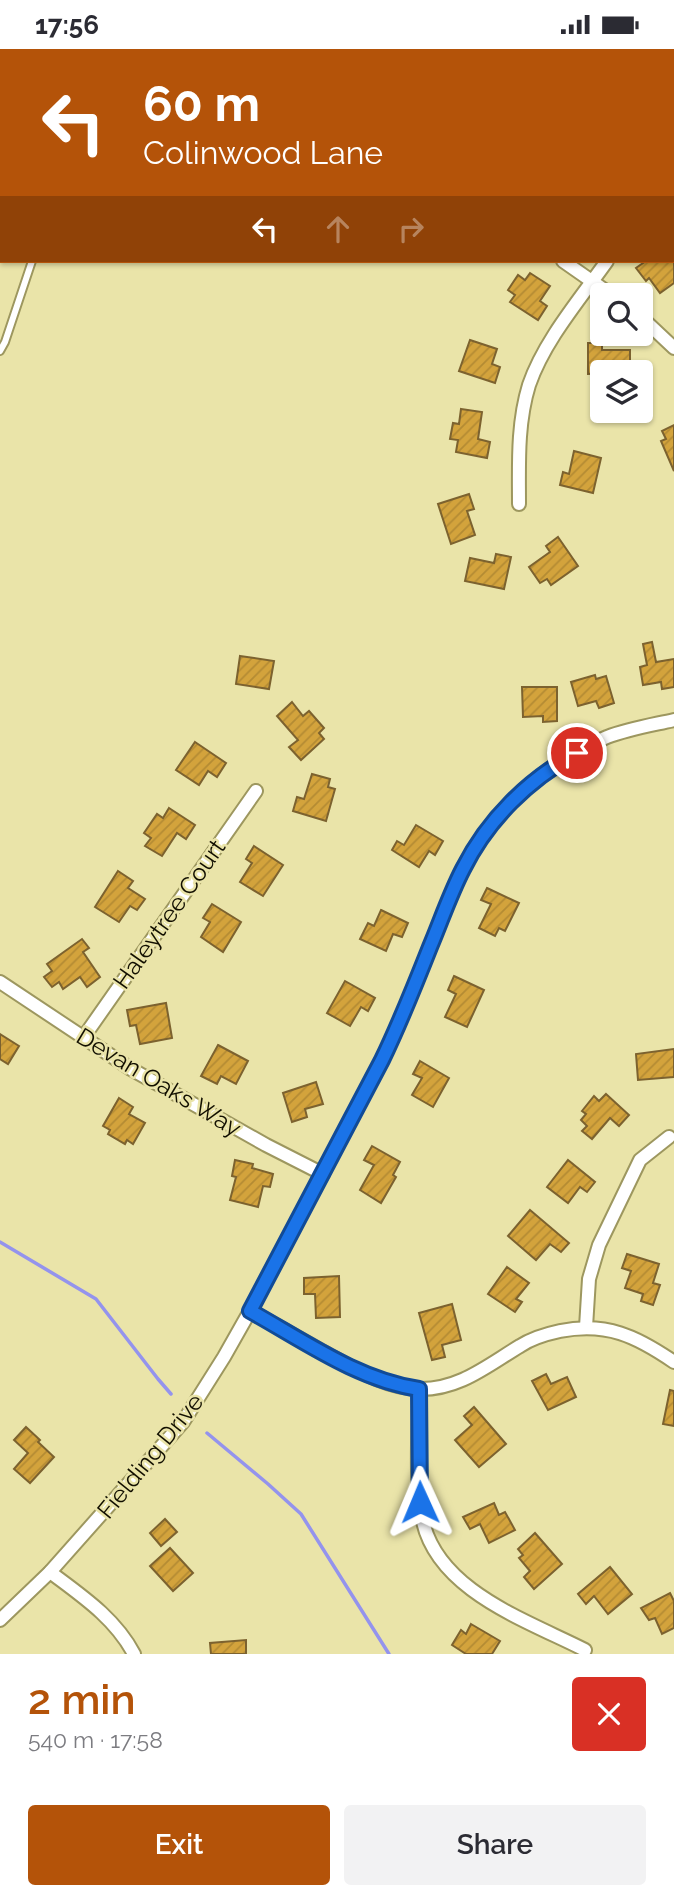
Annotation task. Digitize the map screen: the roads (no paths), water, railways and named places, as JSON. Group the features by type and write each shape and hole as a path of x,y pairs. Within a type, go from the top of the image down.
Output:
{"street":[{"path":"566,263 592,282"},
{"path":"519,504 520,430 528,388 541,357 606,263"},
{"path":"653,328 674,348"},
{"name":"Fielding Drive","path":"0,1620 50,1572 183,1422 219,1367 382,1060 464,867 486,832 523,790 564,759 607,737 674,720"},
{"name":"Haleytree Court","path":"83,1038 256,792"},
{"name":"Devan Oaks Way","path":"0,982 131,1069 323,1174"},
{"path":"586,1327 589,1279 599,1245 640,1160 669,1137"},
{"path":"250,1311 368,1375 419,1389 444,1386 474,1375 521,1345 548,1333 586,1327 628,1335 674,1362"},
{"path":"419,1389 420,1502 426,1532 438,1557 455,1577 475,1592 585,1650"},
{"path":"50,1572 116,1626 134,1654"}],"lane":[{"path":"0,351 31,263"}],"waterway":[{"path":"0,1242 96,1299 171,1394"},
{"path":"207,1433 301,1514 389,1654"}]}
